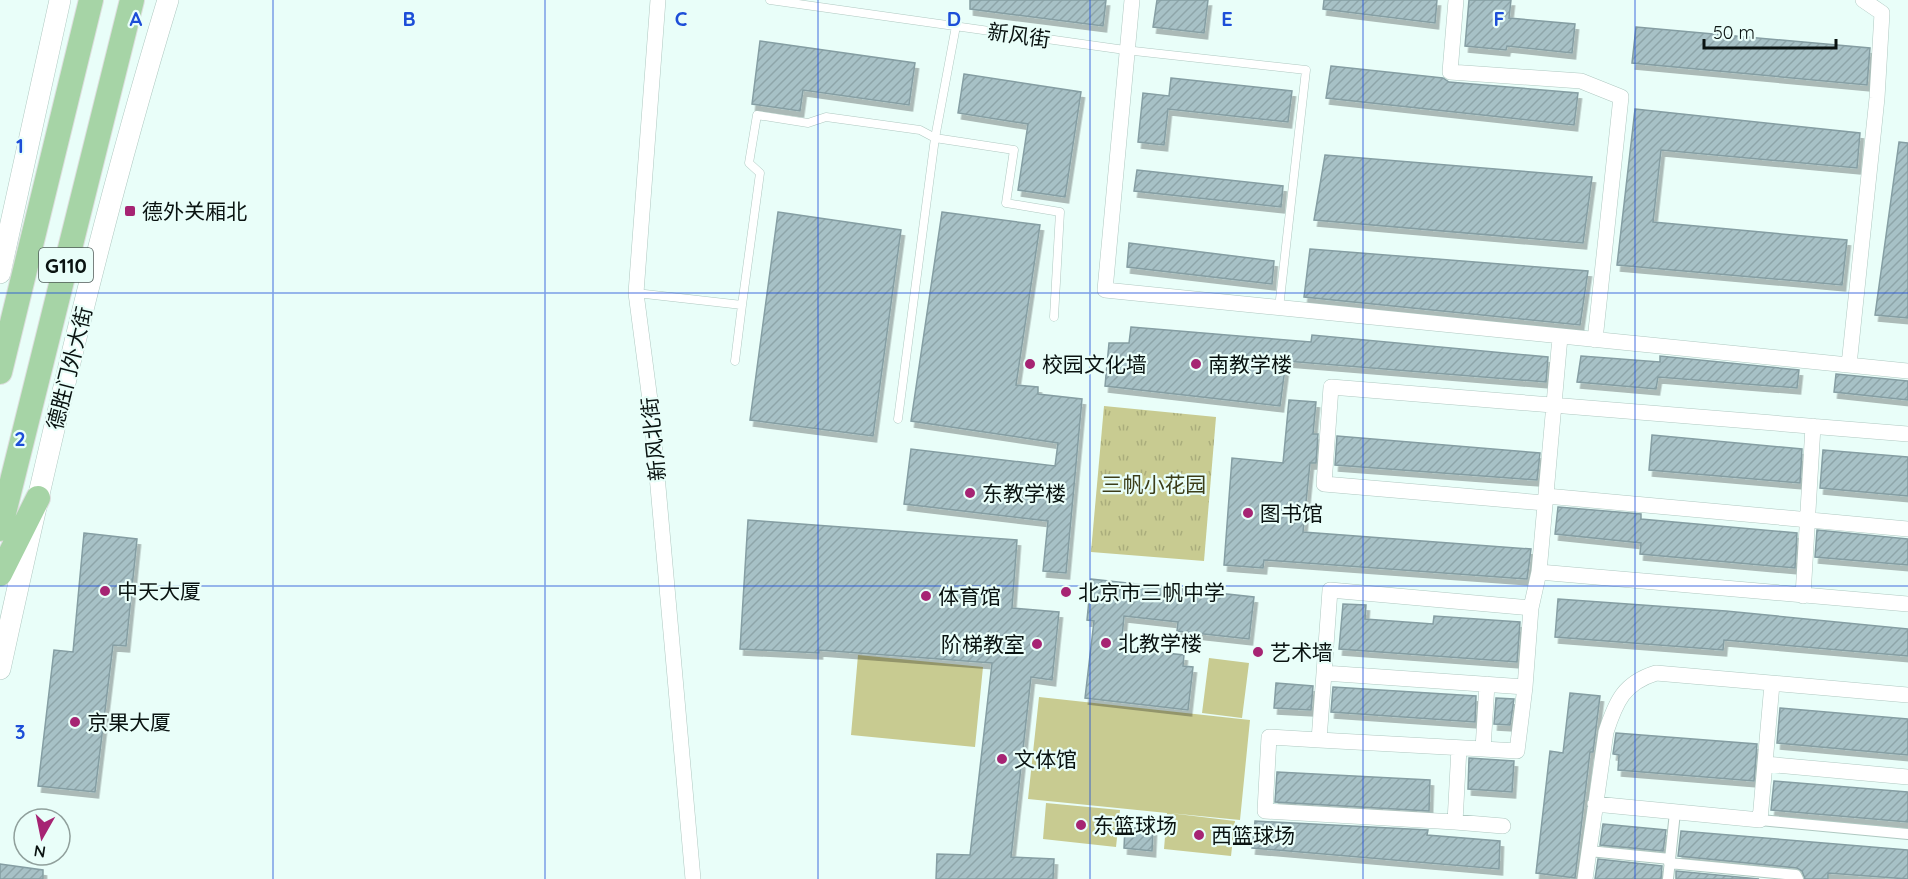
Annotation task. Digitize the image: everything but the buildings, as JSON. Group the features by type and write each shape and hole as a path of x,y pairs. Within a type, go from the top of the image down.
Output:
{"highway":[{"name":"G110","path":"0,372 91,0"},
{"name":"德胜门外大街","path":"0,529 132,0"},
{"path":"0,574 38,498"}],"main road":[{"path":"0,273 60,0"},
{"name":"德胜门外大街","path":"0,669 38,498 124,143 168,0"}],"street":[{"name":"新风北街","path":"658,0 636,293 651,408 693,879"},
{"path":"1132,0 1125,50 1105,290 1908,371"},
{"path":"1456,0 1450,72 1581,81 1621,97 1595,340"},
{"path":"1849,365 1877,98 1882,13 1863,0"},
{"path":"1503,826 1265,811 1269,737 1517,751 1531,608 1539,572 1560,336"},
{"path":"1908,434 1332,387 1324,484 1545,499 1908,529"},
{"path":"1803,596 1813,426"},
{"path":"1539,572 1908,604"},
{"path":"1319,740 1330,590 1531,608"},
{"path":"1324,673 1525,687"},
{"path":"1586,879 1606,732 1612,712 1623,693 1636,679 1656,673 1908,695"},
{"path":"1483,749 1487,684"},
{"path":"1760,820 1772,684"},
{"path":"1455,822 1459,748"},
{"path":"1765,764 1908,777"},
{"path":"1595,804 1908,834"},
{"path":"1668,879 1675,812"},
{"path":"1589,851 1796,875 1798,879"}],"lane":[{"name":"新风街","path":"770,0 1125,50 1306,70 1279,308"},
{"path":"898,419 935,138 956,26"},
{"path":"735,361 760,173 749,163 757,115 808,123 825,117 920,130 935,138 1014,150 1006,204 1060,212 1054,317"},
{"path":"636,293 742,305"}],"green space":[{"name":"三帆小花园","path":"1104,406 1216,417 1204,561 1091,552"},
{"path":"858,655 983,667 975,747 851,735"},
{"path":"1209,658 1249,663 1242,718 1202,713"},
{"path":"1039,697 1250,720 1240,820 1169,813 1235,821 1231,856 1164,849 1167,813 1028,799"},
{"name":"东篮球场","path":"1046,803 1120,810 1116,847 1043,839"}],"place":[{"name":"德外关厢北","path":"130,211"},
{"name":"校园文化墙","path":"1030,364"},
{"name":"南教学楼","path":"1196,364"},
{"name":"东教学楼","path":"970,493"},
{"name":"图书馆","path":"1248,513"},
{"name":"中天大厦","path":"105,591"},
{"name":"北京市三帆中学","path":"1066,592"},
{"name":"体育馆","path":"926,596"},
{"name":"北教学楼","path":"1106,643"},
{"name":"阶梯教室","path":"1037,644"},
{"name":"艺术墙","path":"1258,652"},
{"name":"京果大厦","path":"75,722"},
{"name":"文体馆","path":"1002,759"},
{"name":"东篮球场","path":"1081,825"},
{"name":"西篮球场","path":"1199,835"}]}
